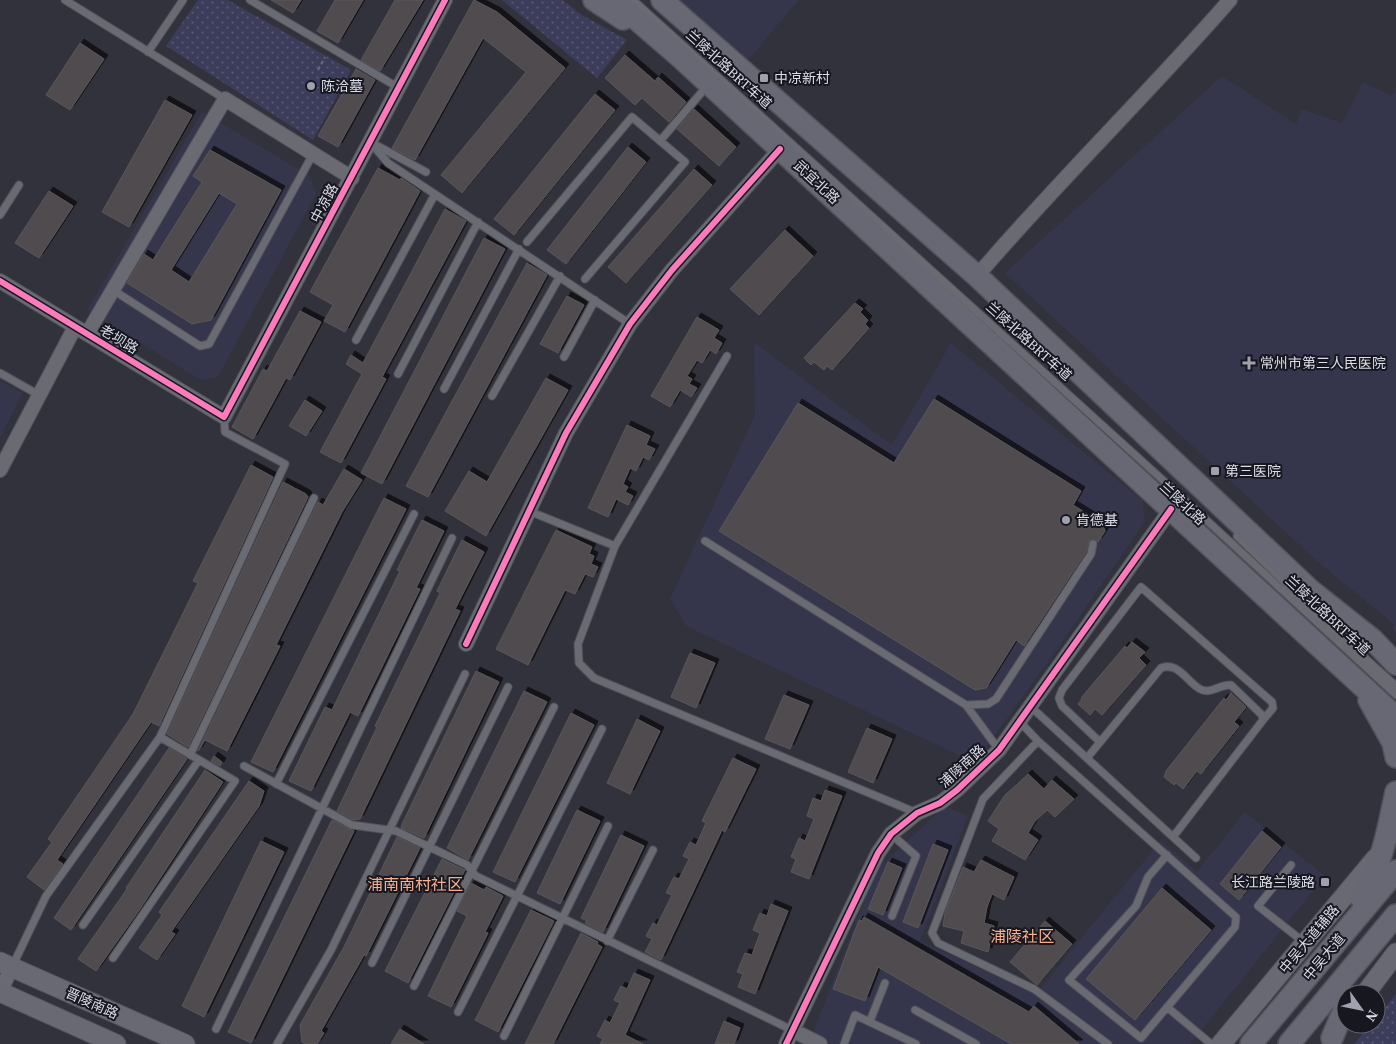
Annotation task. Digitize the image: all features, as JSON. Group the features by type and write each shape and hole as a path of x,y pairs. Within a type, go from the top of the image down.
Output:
{"main road":[{"path":"594,0 680,57"},
{"path":"614,0 640,7 699,33"},
{"path":"662,0 977,276"},
{"path":"672,0 699,33"},
{"name":"武宜北路","path":"640,7 680,57 953,308"},
{"name":"兰陵北路","path":"977,276 1310,590 1373,640 1396,664"},
{"name":"兰陵北路","path":"953,308 1396,717"},
{"path":"1373,640 1396,656"},
{"path":"1359,682 1393,743 1396,757"},
{"path":"1324,957 1340,924 1372,881 1390,841 1396,792"},
{"name":"中吴大道辅路","path":"1221,1044 1390,841"},
{"name":"中吴大道","path":"1251,1044 1396,871"},
{"name":"中吴大道","path":"1290,1044 1396,915"},
{"path":"1355,984 1373,942"},
{"path":"1373,984 1396,953"},
{"name":"晋陵南路","path":"6,965 185,1044"},
{"name":"晋陵南路","path":"0,992 116,1044"},
{"path":"1329,1041 1336,1026"}],"street":[{"name":"中凉路","path":"224,417 445,0"},
{"path":"977,276 1037,206 1141,100 1230,0"},
{"path":"88,334 225,99 352,178"},
{"path":"466,644 566,433 630,324 672,270 780,149"},
{"name":"老坝路","path":"0,281 224,417"},
{"path":"0,470 75,327"},
{"name":"浦陵南路","path":"786,1044 878,853 891,834 917,813 940,802 957,790 999,750 1171,509"},
{"path":"0,992 6,965"},
{"path":"792,1030 820,1044"}],"lane":[{"path":"65,0 225,99"},
{"path":"148,52 183,0"},
{"path":"250,0 398,88"},
{"name":"兰陵北路BRT车道","path":"640,7 1176,492 1396,695"},
{"path":"660,141 709,84"},
{"path":"527,242 632,117 685,162 585,278"},
{"path":"370,142 426,172"},
{"path":"370,142 388,163 630,324"},
{"path":"114,290 200,346 209,344 313,154"},
{"path":"0,215 19,185"},
{"path":"356,340 435,194"},
{"path":"398,374 478,222"},
{"path":"444,389 519,249"},
{"path":"492,396 560,276"},
{"path":"564,357 595,300"},
{"path":"727,356 615,546 578,644 579,663 594,678 917,813"},
{"path":"0,373 39,395"},
{"path":"6,965 46,896 160,737 285,464 226,432 224,417"},
{"path":"190,755 314,498"},
{"path":"529,511 615,546"},
{"path":"276,784 414,514"},
{"name":"兰陵北路BRT车道","path":"1231,530 1338,634"},
{"path":"1254,536 1338,634 1396,686"},
{"path":"216,1029 452,538"},
{"path":"705,541 966,705 999,750"},
{"path":"966,705 988,704 996,698 1091,554 1093,544"},
{"path":"1100,742 1062,706 1059,698 1062,690 1141,587 1272,702 1273,708 1173,837"},
{"path":"1087,758 1161,668 1167,665 1174,667 1201,690 1207,692 1224,685 1230,685 1262,714 1263,720"},
{"path":"277,1044 331,950 465,674"},
{"path":"372,963 508,687"},
{"path":"414,986 554,707"},
{"path":"1031,707 1196,858"},
{"path":"1020,722 1038,741 1167,855 1236,917 1235,928 1140,1038 1069,980 1136,906 1148,877 1167,855"},
{"path":"458,1012 602,729"},
{"path":"113,958 235,781 160,737"},
{"path":"1038,741 983,799 932,933 938,943 1034,989 1108,1044"},
{"path":"83,925 199,760"},
{"path":"244,766 352,825 396,831 467,865 476,876 792,1030"},
{"path":"504,1036 608,826"},
{"path":"891,834 916,856 892,916"},
{"path":"607,941 653,850"},
{"path":"1291,865 1258,906 1305,943"},
{"path":"870,1021 885,983"},
{"path":"1167,1008 1211,1044"},
{"path":"916,1010 976,1044"},
{"path":"844,1044 856,1015 916,1044"}],"path":[{"path":"318,70 330,48"}],"shaded area":[{"path":"198,0 228,0 351,70 313,140 166,46"},
{"path":"502,0 563,0 580,14 627,40 597,78"},
{"path":"678,0 799,0 748,60 693,16"},
{"name":"常州市第三人民医院","path":"1222,76 1296,124 1301,109 1342,123 1363,82 1392,96 1396,90 1396,633 1392,629 1394,624 1318,562 1005,273"},
{"path":"202,112 310,176 316,194 218,377 201,380 87,310"},
{"path":"754,342 892,445 951,343 1142,500 1145,521 1061,644 975,763 686,626 670,599 755,415"},
{"path":"0,380 23,393 0,438"},
{"path":"945,806 968,816 920,941 1036,994 1161,840 1197,872 1245,812 1325,876 1190,1044 832,1044 812,1035 876,870"},
{"path":"1396,994 1396,1044 1354,1044 1362,1034 1386,1034 1386,1006"}],"building":[{"path":"271,0 301,0 293,13"},
{"path":"335,0 363,0 338,43 317,31"},
{"path":"395,0 423,0 380,71 361,60"},
{"path":"474,0 497,12 565,68 462,193 441,175 526,72 483,38 415,160 392,148"},
{"path":"80,43 104,59 70,110 46,95"},
{"path":"625,55 655,81 658,77 686,102 669,122 642,98 635,105 605,78"},
{"path":"356,69 375,80 338,147 318,136"},
{"path":"595,94 615,110 514,235 494,219"},
{"path":"165,100 192,115 129,227 102,212"},
{"path":"694,109 736,147 719,166 677,129"},
{"path":"628,147 646,162 566,264 547,250"},
{"path":"210,150 281,190 211,320 192,324 127,283 144,254 153,260 202,182 193,176","holes":["219,193 237,204 189,282 171,270"]},
{"path":"378,168 400,180 401,178 420,191 345,332 324,321 333,305 310,292"},
{"path":"694,169 712,185 626,283 608,267"},
{"path":"49,191 73,206 39,258 15,243"},
{"path":"445,209 466,221 382,377 386,379 341,463 320,452 362,374 346,364 351,355 363,363"},
{"path":"785,230 813,256 759,315 730,289"},
{"path":"484,238 505,249 382,484 361,473"},
{"path":"527,263 547,275 428,497 406,486"},
{"path":"567,296 584,305 558,353 540,344"},
{"path":"855,303 863,309 860,312 868,320 865,324 869,328 832,370 827,366 824,370 814,362 811,365 804,358"},
{"path":"300,311 321,322 290,380 286,378 253,439 232,427 263,369 267,371"},
{"path":"697,317 719,330 714,338 722,343 716,354 710,350 702,363 697,360 687,376 692,379 689,384 697,388 691,397 680,390 670,407 651,396"},
{"path":"546,378 568,390 486,536 445,511 469,471 487,482"},
{"path":"934,399 1081,491 1073,505 1102,523 1105,531 1098,542 1094,539 1089,541 1086,552 1024,646 1016,640 986,688 975,690 719,531 798,403 894,463"},
{"path":"305,400 322,411 306,436 289,426"},
{"path":"627,425 650,436 646,445 655,449 649,460 643,457 636,471 630,468 623,484 628,487 625,492 633,496 628,505 616,499 608,517 588,508"},
{"path":"251,465 273,477 159,726 151,722 57,860 63,864 44,890 27,877 52,842 48,839 133,714 198,583 193,581"},
{"path":"344,469 362,480 342,512 276,645 280,646 227,751 205,740 198,751 318,502 323,505"},
{"path":"283,482 306,494 308,497 188,747 167,734"},
{"path":"384,498 406,509 273,772 251,762"},
{"path":"422,520 444,531 416,588 420,589 358,716 350,712 311,791 289,781 325,707 332,710 400,571 397,570"},
{"path":"556,530 592,547 589,554 594,556 591,564 598,567 593,577 585,574 575,594 565,590 528,665 496,649"},
{"path":"462,540 484,552 455,609 460,611 360,819 354,820 337,811 377,727 375,726 440,593 437,591"},
{"path":"1132,642 1145,652 1139,658 1146,665 1102,715 1095,709 1090,715 1078,704 1081,698 1125,646 1127,648"},
{"path":"690,653 715,663 696,708 671,697"},
{"path":"476,671 499,682 424,838 401,828 402,824"},
{"path":"524,691 547,702 468,860 447,848"},
{"path":"1231,693 1246,707 1234,722 1239,726 1201,774 1197,771 1183,789 1176,783 1174,785 1164,777 1166,771 1224,698 1226,700"},
{"path":"784,695 809,705 790,749 765,739"},
{"path":"571,713 594,725 515,882 493,872"},
{"path":"637,719 660,731 630,794 607,783"},
{"path":"867,728 892,739 873,783 848,772"},
{"path":"169,748 187,759 71,930 54,918"},
{"path":"214,756 222,762 220,766 211,761"},
{"path":"733,758 756,769 725,832 722,830 661,960 645,952 652,939 646,936 653,923 657,925 672,895 666,893 674,877 679,879 689,859 683,856 690,842 696,845 706,823 702,821"},
{"path":"205,770 223,782 140,909 96,971 78,959 127,889"},
{"path":"1028,774 1044,789 1052,780 1074,799 1055,817 1047,810 1035,821 1028,833 1038,840 1025,860 992,841 999,829 988,821 1005,795"},
{"path":"249,781 264,791 259,806 171,932 175,934 157,960 139,948 162,915 159,912"},
{"path":"825,790 842,796 809,879 791,872 796,859 791,857 799,838 805,841 814,819 807,816 813,798 821,801"},
{"path":"577,810 600,821 560,904 537,893"},
{"path":"332,820 354,831 251,1043 228,1032"},
{"path":"1262,831 1281,847 1239,900 1220,884"},
{"path":"621,835 644,846 603,932 585,923 587,921 581,918"},
{"path":"397,837 420,848 366,956 364,955 321,1031 324,1033 317,1044 306,1044 302,1042 300,1025 345,945"},
{"path":"261,841 284,852 204,1017 182,1006"},
{"path":"933,844 948,850 918,928 903,922"},
{"path":"442,859 465,870 408,983 385,971"},
{"path":"981,860 1014,877 1004,900 992,894 987,907 984,923 994,926 988,952 961,943 964,931 943,926 945,913 963,867 974,872"},
{"path":"888,862 902,868 883,915 868,909"},
{"path":"471,883 484,890 486,887 503,896 485,932 488,933 451,1007 428,996 467,916 457,911"},
{"path":"1162,888 1211,930 1135,1020 1086,979"},
{"path":"771,904 788,911 755,994 738,987 743,974 737,972 745,953 752,955 760,933 753,930 760,913 767,916"},
{"path":"531,910 554,921 498,1032 475,1020"},
{"path":"864,917 1029,1012 1034,1006 1079,1044 1011,1044 878,967 865,1001 833,989 859,920 862,921"},
{"path":"1045,921 1072,944 1037,985 1010,962"},
{"path":"581,933 598,942 597,944 602,947 553,1044 525,1044"},
{"path":"634,973 650,980 625,1035 643,1044 600,1044 603,1039 597,1036 605,1020 610,1023 620,1003 614,1000 621,986 627,989"},
{"path":"724,1021 740,1028 734,1044 715,1044"},
{"path":"400,1029 424,1044 391,1044"}],"cycle path":[{"path":"0,281 224,417 445,0"},
{"path":"466,644 566,433 630,324 672,270 780,149"},
{"path":"786,1044 878,853 891,834 917,813 940,803 957,790 999,750 1171,509"}],"place":[{"name":"中凉新村","path":"764,78"},
{"name":"陈洽墓","path":"311,86"},
{"name":"常州市第三人民医院","path":"1249,363"},
{"name":"第三医院","path":"1215,471"},
{"name":"肯德基","path":"1066,520"},
{"name":"长江路兰陵路","path":"1325,882"}],"district":[{"name":"浦南南村社区","path":"415,884"},
{"name":"浦陵社区","path":"1022,936"}]}
